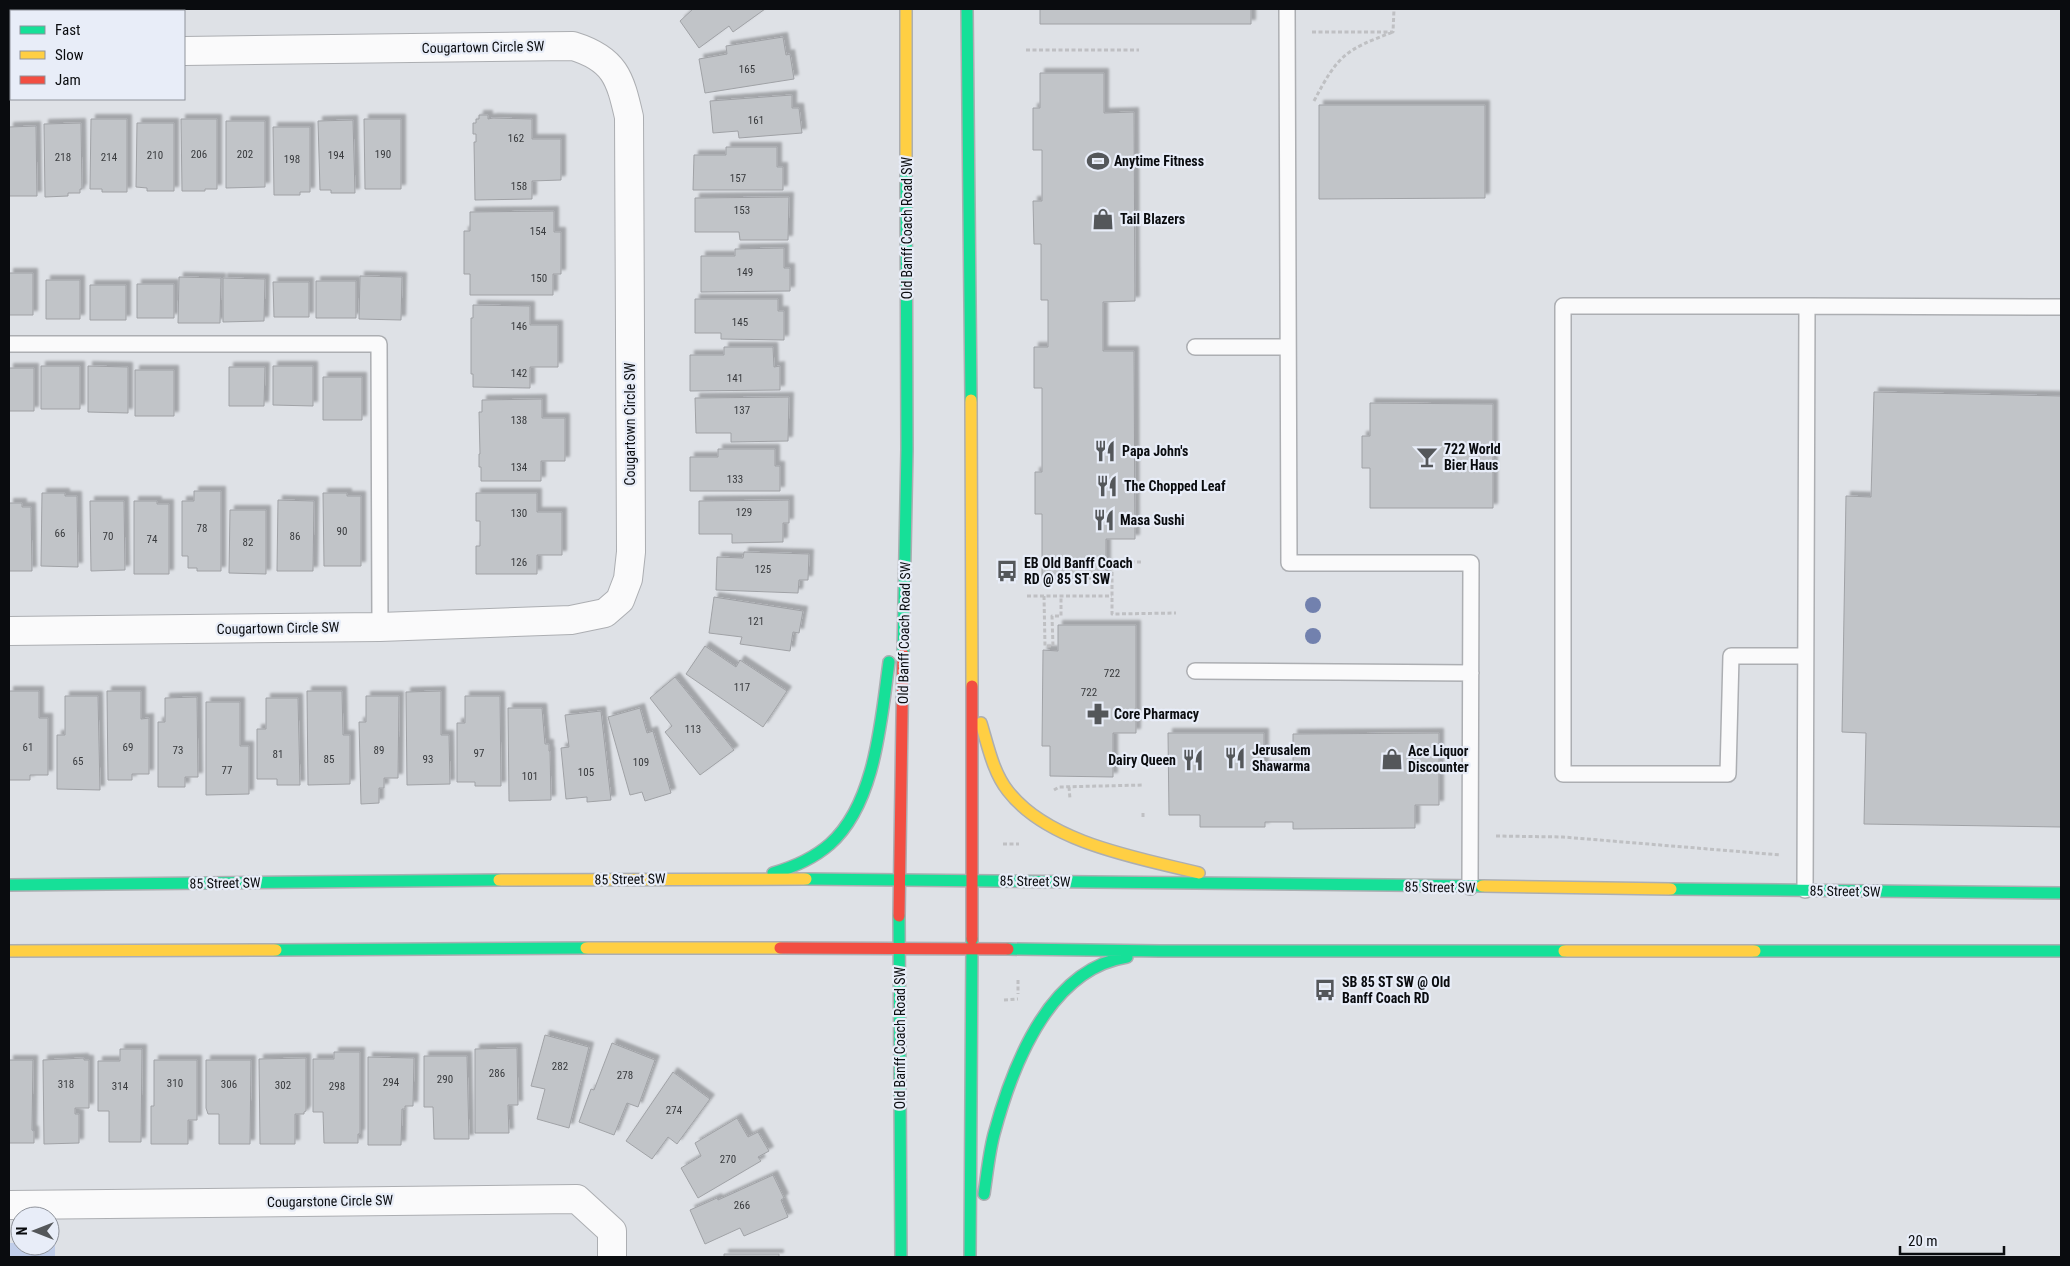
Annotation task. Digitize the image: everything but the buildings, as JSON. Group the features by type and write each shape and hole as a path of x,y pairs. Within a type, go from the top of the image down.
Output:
{"main road":[{"name":"Old Banff Coach Road SW","path":"901,1257 899,881 907,449 906,9"},
{"path":"967,9 973,688 971,1257"},
{"path":"753,878 790,868 821,851 839,835 852,816 875,752 906,557"},
{"path":"973,688 981,724 1000,777 1008,791 1032,814 1062,831 1111,849 1242,884"},
{"name":"85 Street SW","path":"9,885 753,878 2061,893"},
{"path":"9,951 899,947 1160,951 2061,951"},
{"path":"971,1257 994,1134 1019,1062 1034,1032 1049,1008 1065,988 1081,974 1106,961 1160,951"}],"street":[{"name":"Cougartown Circle SW","path":"9,631 380,627 570,620 605,613 620,600 628,579 631,552 630,117 622,86 609,66 592,52 573,46 185,51"},
{"name":"Cougarstone Circle SW","path":"9,1204 577,1199 612,1231 612,1257"}],"lane":[{"path":"1287,9 1289,563 1472,563 1470,887"},
{"path":"1805,656 1732,656 1728,774 1563,774 1563,306 2061,307"},
{"path":"1805,890 1807,306"},
{"path":"9,344 379,344 380,627"},
{"path":"1195,347 1287,347"},
{"path":"1195,671 1472,673"}],"path":[{"path":"1393,32 1394,9"},
{"path":"1304,32 1393,32"},
{"path":"1312,105 1329,74 1340,59 1360,44 1393,32"},
{"path":"1026,50 1139,50"},
{"path":"1142,562 1112,562 1112,614 1176,614"},
{"path":"1027,596 1112,596"},
{"path":"1044,596 1045,646 1053,646 1052,616 1061,616 1061,596"},
{"path":"1059,787 1143,785"},
{"path":"1069,787 1070,798"},
{"path":"1470,835 1563,837 1804,856"},
{"path":"1001,844 1020,844"},
{"path":"1003,1000 1018,999"}],"shaded area":[{"path":"9,1243 10,1256 55,1256 55,1257 9,1257"}],"traffic: fast":[{"path":"967,9 971,400"},
{"path":"903,654 907,449 906,168"},
{"path":"773,873 789,868 824,849 845,827 857,806 867,783 874,759 889,662"},
{"path":"806,879 1482,886"},
{"path":"9,885 499,880"},
{"path":"1671,889 2061,893"},
{"path":"899,916 901,1257"},
{"path":"970,1257 972,939"},
{"path":"276,950 586,948"},
{"path":"1008,949 1564,951"},
{"path":"1755,951 2061,951"},
{"path":"984,1194 992,1141 1002,1108 1023,1052 1038,1025 1055,1001 1076,980 1100,965 1127,957"}],"traffic: slow":[{"path":"906,9 906,168"},
{"path":"971,400 972,686"},
{"path":"981,723 991,759 1003,784 1025,809 1046,824 1096,846 1199,873"},
{"path":"499,880 806,879"},
{"path":"1482,886 1671,889"},
{"path":"586,948 780,948"},
{"path":"9,951 276,950"},
{"path":"1564,951 1755,951"}],"traffic: jam":[{"path":"899,916 903,654"},
{"path":"972,686 972,939"},
{"path":"780,948 1008,949"}],"place":[{"name":"Anytime Fitness","path":"1098,161"},
{"name":"Tail Blazers","path":"1103,219"},
{"name":"Papa John's","path":"1105,451"},
{"name":"722 World Bier Haus","path":"1427,457"},
{"name":"The Chopped Leaf","path":"1107,486"},
{"name":"Masa Sushi","path":"1104,520"},
{"name":"EB Old Banff Coach RD @ 85 ST SW","path":"1007,571"},
{"name":"Core Pharmacy","path":"1098,714"},
{"name":"Jerusalem Shawarma","path":"1235,758"},
{"name":"Ace Liquor Discounter","path":"1392,759"},
{"name":"Dairy Queen","path":"1193,760"},
{"name":"SB 85 ST SW @ Old Banff Coach RD","path":"1325,990"}]}
